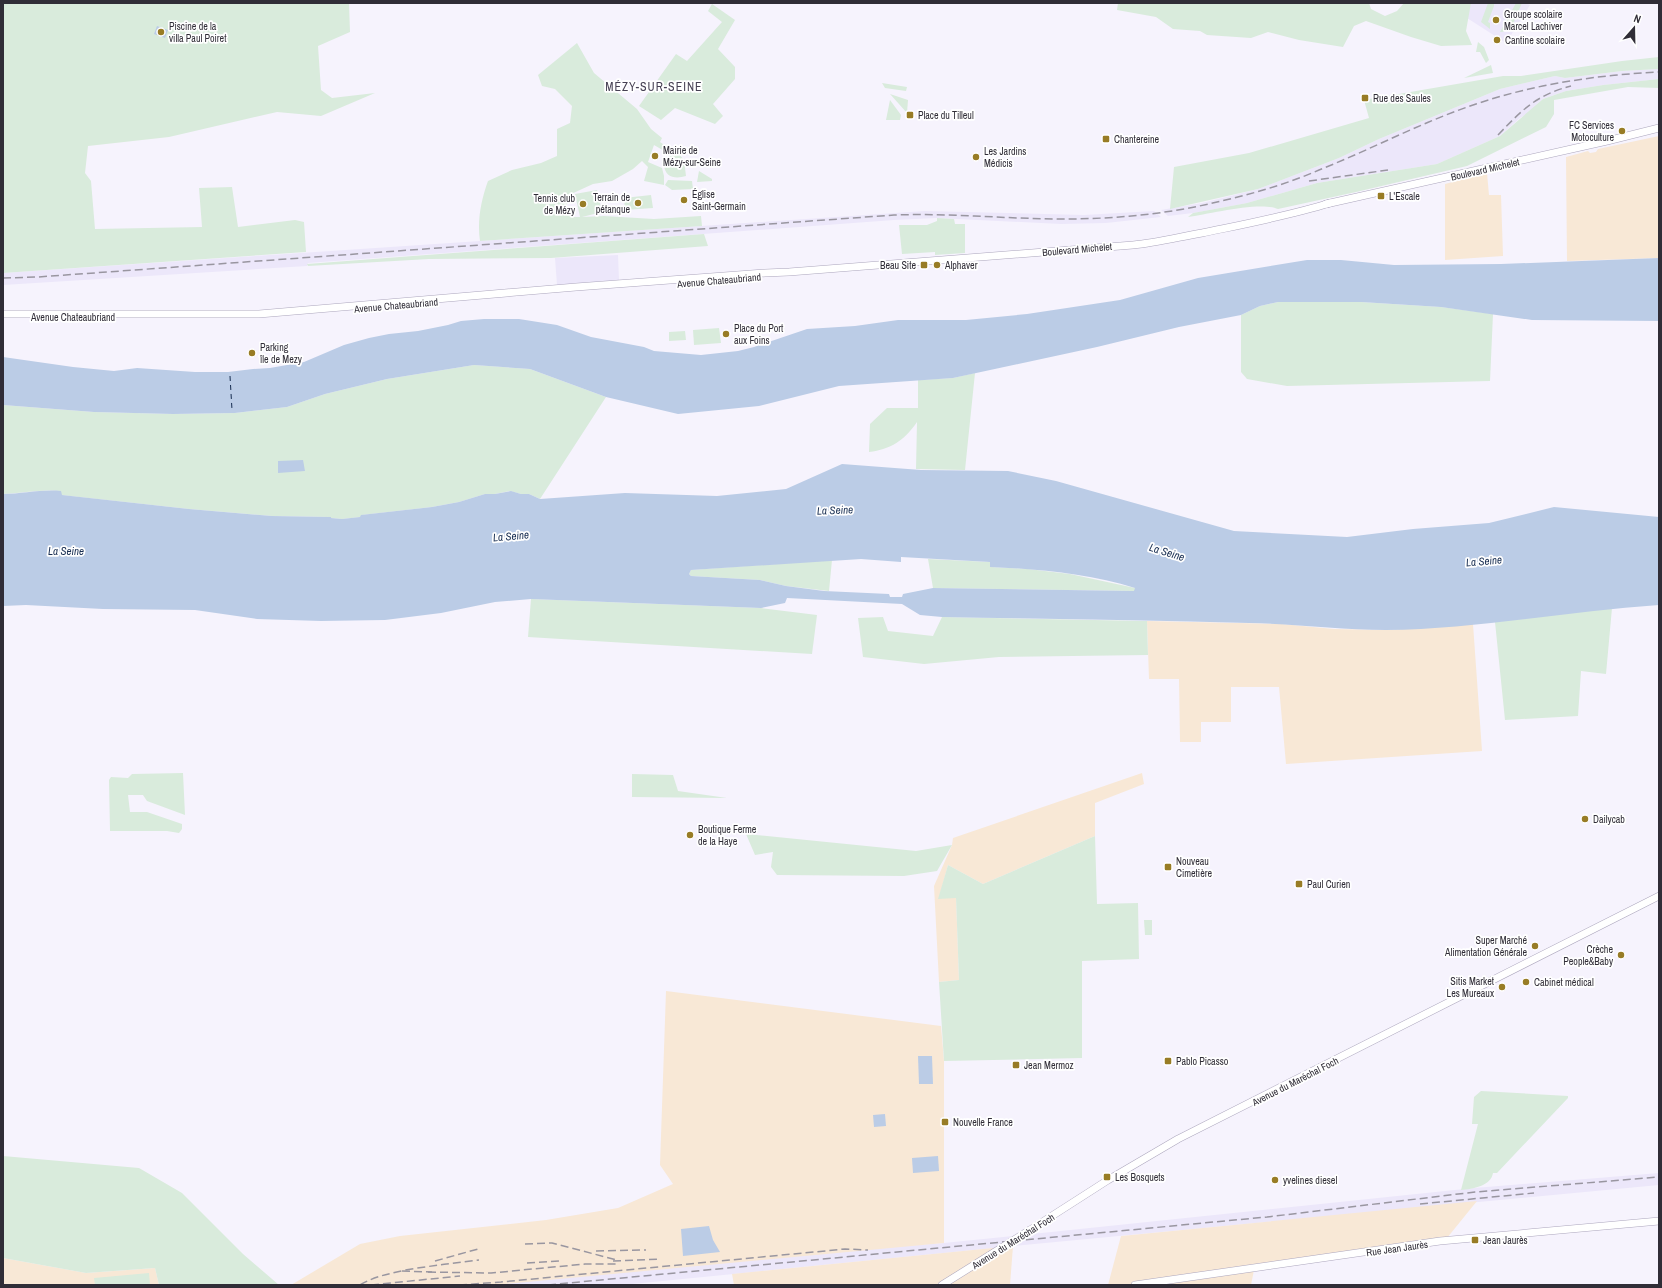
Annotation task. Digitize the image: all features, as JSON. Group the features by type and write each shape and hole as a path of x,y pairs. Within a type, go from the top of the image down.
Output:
{"main road":[{"name":"Boulevard Michelet","path":"966,258 1144,244 1290,214 1330,203 1659,130"},
{"name":"Avenue Chateaubriand","path":"3,316 264,316 723,280 789,272 966,258"},
{"name":"Avenue du Maréchal Foch","path":"942,1285 1165,1147 1659,896"},
{"name":"Rue Jean Jaurès","path":"1135,1285 1440,1241 1659,1221"}],"shaded area":[{"name":"Groupe scolaire Marcel Lachiver","path":"1471,3 1525,3 1530,5 1506,43 1467,18"},
{"path":"1659,69 1659,79 1603,85 1566,91 1543,99 1537,104 1534,110 1520,118 1500,136 1437,164 1317,183 1247,203 1193,213 1168,216 1161,210 1202,203 1258,189 1339,158 1379,139 1500,89 1555,76 1565,78 1622,71"},
{"path":"1659,136 1659,258 1567,261 1566,157 1588,151 1590,153 1596,152 1598,149"},
{"path":"1487,173 1489,195 1501,195 1503,256 1445,260 1445,184"},
{"path":"925,211 1084,215 1154,211 1161,217 1106,223 1061,224 937,218 894,220 308,263 307,266 3,285 3,273"},
{"path":"618,255 619,280 557,285 555,258"},
{"path":"1147,621 1282,624 1334,629 1387,630 1473,624 1482,751 1286,764 1279,687 1231,687 1231,722 1201,722 1201,742 1180,742 1179,679 1149,679"},
{"path":"1142,773 1144,784 1095,803 1095,836 983,884 948,865 939,898 956,897 959,980 939,982 934,886 952,845 953,838"},
{"path":"666,991 941,1026 944,1061 944,1243 495,1285 291,1285 360,1244 400,1236 546,1220 618,1208 673,1184 660,1165"},
{"path":"1659,1173 1659,1185 1013,1246 1032,1234 1474,1188"},
{"path":"1477,1201 1447,1238 1255,1265 1251,1285 1108,1285 1121,1236"},
{"path":"1013,1236 994,1248 622,1285 351,1285 944,1243"},
{"path":"1013,1246 1010,1285 734,1285 732,1274"},
{"path":"3,1258 86,1273 155,1268 159,1285 3,1285"}],"green space":[{"path":"3,3 349,3 350,32 318,46 321,90 332,98 375,93 321,116 277,112 169,137 88,146 85,173 91,181 95,229 202,227 199,188 232,187 238,227 295,220 304,222 306,252 3,273"},
{"path":"1118,3 1369,3 1371,9 1385,16 1397,11 1404,3 1471,3 1466,31 1472,45 1441,46 1366,21 1354,26 1343,47 1299,40 1268,32 1251,38 1207,35 1200,31 1173,29 1156,17 1117,10"},
{"path":"1488,3 1494,3 1488,22 1490,23 1490,29 1481,22"},
{"path":"1516,3 1522,3 1514,22 1508,29 1500,32"},
{"path":"712,4 735,20 718,49 735,67 735,79 713,104 723,116 715,124 675,108 661,120 639,106 676,54 687,61 722,22 708,11"},
{"path":"1478,42 1484,47 1489,60 1486,63 1480,52 1476,52"},
{"path":"577,43 594,73 637,109 651,129 662,138 660,142 667,147 669,145 676,150 673,154 668,150 666,152 654,145 648,162 662,168 664,185 644,181 648,167 642,161 633,169 612,181 593,184 569,195 566,208 573,217 580,217 575,194 597,190 602,212 582,217 604,216 654,219 701,216 702,226 480,241 480,211 488,181 512,170 541,163 557,156 557,129 570,123 572,106 555,89 542,86 538,75"},
{"path":"1659,57 1659,69 1622,71 1565,78 1555,76 1500,89 1379,139 1339,158 1258,189 1170,209 1174,167 1249,153 1369,118 1364,100 1503,76 1521,76"},
{"path":"1491,65 1493,73 1464,78"},
{"path":"1659,79 1659,88 1628,87 1554,100 1554,114 1546,127 1467,166 1278,209 1259,206 1247,207 1188,217 1193,213 1247,203 1317,183 1437,164 1500,136 1543,99 1566,91 1603,85"},
{"path":"882,83 907,87 906,91 885,88"},
{"path":"890,94 908,100 907,113"},
{"path":"890,100 901,115 900,120 886,120"},
{"path":"678,153 684,160 686,176 675,177 666,173 664,165 665,160"},
{"path":"699,171 712,179 712,181 697,182"},
{"path":"668,180 692,181 693,189 672,190 665,185"},
{"name":"Terrain de pétanque","path":"651,195 653,208 625,210 624,198"},
{"path":"937,218 954,219 955,224 965,224 965,253 935,255 935,252 902,254 899,225 927,225 937,221"},
{"path":"704,234 708,246 551,258 429,259 308,266 307,264"},
{"path":"1278,302 1361,302 1441,307 1493,314 1490,381 1287,386 1247,379 1241,372 1241,315 1260,306"},
{"path":"719,328 721,343 694,345 693,330"},
{"path":"685,331 686,340 669,341 669,332"},
{"path":"474,365 530,369 606,397 540,499 529,494 521,494 510,491 485,494 459,502 432,507 362,515 361,517 342,519 331,517 272,516 189,509 61,495 61,491 3,494 3,405 94,412 173,414 235,413 287,407 325,394 387,379"},
{"path":"975,373 965,470 916,469 917,422 902,439 896,443 884,449 869,452 870,424 887,408 918,408 918,380 953,378"},
{"path":"928,559 990,562 991,567 1028,569 1070,574 1135,588 1135,591 933,588"},
{"path":"832,560 829,591 786,586 760,580 691,576 689,574 691,570"},
{"path":"531,599 761,608 817,615 812,654 528,637"},
{"path":"1612,608 1606,674 1581,671 1578,716 1505,720 1495,622"},
{"path":"883,617 888,631 933,636 942,617 1147,621 1148,655 999,657 924,664 863,657 858,618"},
{"path":"183,773 185,815 147,801 143,795 128,795 130,812 147,812 182,824 182,829 179,833 167,831 110,831 109,780 111,777 128,778 132,774"},
{"path":"632,774 673,775 678,791 727,798 632,797"},
{"path":"746,834 916,851 952,845 937,871 904,876 777,875 771,867 773,852 755,855"},
{"path":"1095,836 1097,904 1138,903 1139,959 1082,961 1082,1058 944,1061 939,982 959,980 956,898 938,899 948,865 983,884"},
{"path":"1144,920 1152,920 1152,935 1145,935"},
{"path":"1481,1091 1568,1096 1568,1098 1497,1173 1493,1173 1489,1181 1476,1188 1461,1190 1478,1124 1472,1124 1474,1097"},
{"path":"3,1156 139,1168 182,1193 243,1254 279,1285 159,1285 155,1268 86,1273 3,1258"},
{"path":"149,1273 150,1285 95,1285 94,1278"}],"water":[{"name":"Piscine de la villa Paul Poiret","path":"157,26 168,30 165,38 154,34"},
{"path":"1659,258 1659,321 1532,320 1441,307 1361,302 1278,302 1260,306 1241,315 1179,327 1097,347 953,378 839,386 759,406 678,414 606,397 530,369 474,365 387,379 325,394 287,407 235,413 173,414 94,412 3,405 3,357 114,371 137,368 195,372 228,372 270,368 304,362 344,345 369,338 418,331 461,321 484,319 519,319 557,325 591,337 644,347 654,351 701,355 738,351 807,329 855,326 898,320 966,320 1027,314 1120,300 1198,278 1307,260 1341,260 1394,265 1501,264"},
{"path":"303,460 305,471 278,473 278,461"},
{"name":"La Seine","path":"842,464 921,470 1008,471 1056,481 1234,531 1347,537 1413,529 1489,523 1554,507 1659,517 1659,605 1591,611 1454,627 1386,630 1249,623 942,617 920,615 902,604 787,598 785,603 761,608 531,599 495,602 441,613 385,620 321,621 257,619 195,610 103,609 26,605 3,606 3,494 61,491 62,495 189,509 272,516 331,517 342,519 360,517 361,515 432,507 459,502 485,494 511,491 521,494 529,494 540,499 625,493 717,496 786,489","holes":["901,557 990,562 990,567 1064,573 1100,579 1135,588 1134,591 933,588 903,594 902,597 890,597 889,594 824,591 786,586 760,580 691,576 689,574 691,570 861,559 901,562"]},
{"path":"918,1056 932,1056 933,1084 919,1084"},
{"path":"885,1114 886,1126 874,1127 873,1115"},
{"path":"938,1156 939,1171 913,1173 912,1158"},
{"path":"709,1226 713,1240 720,1252 683,1256 681,1229"}],"ferry route":[{"path":"230,376 232,410"}],"railway":[{"path":"3,278 38,277 894,215 1064,219 1122,217 1161,213 1217,202 1282,184 1339,162 1436,119 1498,97 1543,86 1589,78 1659,72"},
{"path":"1498,135 1530,104 1548,94 1571,86"},
{"path":"1309,181 1388,170"},
{"path":"548,1285 1267,1217 1475,1192 1659,1177"},
{"path":"1420,1204 1534,1193"},
{"path":"525,1244 552,1243 617,1260"},
{"path":"435,1261 478,1249"},
{"path":"459,1285 845,1249 868,1250"},
{"path":"596,1251 646,1250"},
{"path":"613,1261 661,1259"},
{"path":"360,1285 377,1277 405,1270 479,1260"},
{"path":"527,1263 559,1261"},
{"path":"428,1272 491,1273 585,1264 619,1264"},
{"path":"402,1271 432,1272"},
{"path":"371,1285 460,1276"}],"place":[{"name":"Groupe scolaire Marcel Lachiver","path":"1496,20"},
{"name":"Piscine de la villa Paul Poiret","path":"161,32"},
{"name":"Cantine scolaire","path":"1497,40"},
{"name":"Rue des Saules","path":"1365,98"},
{"name":"Place du Tilleul","path":"910,115"},
{"name":"FC Services Motoculture","path":"1622,131"},
{"name":"Chantereine","path":"1106,139"},
{"name":"Mairie de Mézy-sur-Seine","path":"655,156"},
{"name":"Les Jardins Médicis","path":"976,157"},
{"name":"L'Escale","path":"1381,196"},
{"name":"Église Saint-Germain","path":"684,200"},
{"name":"Terrain de pétanque","path":"638,203"},
{"name":"Tennis club de Mézy","path":"583,204"},
{"name":"Beau Site","path":"924,265"},
{"name":"Alphaver","path":"937,265"},
{"name":"Place du Port aux Foins","path":"726,334"},
{"name":"Parking île de Mezy","path":"252,353"},
{"name":"Dailycab","path":"1585,819"},
{"name":"Boutique Ferme de la Haye","path":"690,835"},
{"name":"Nouveau Cimetière","path":"1168,867"},
{"name":"Paul Curien","path":"1299,884"},
{"name":"Super Marché Alimentation Générale","path":"1535,946"},
{"name":"Crèche People&Baby","path":"1621,955"},
{"name":"Cabinet médical","path":"1526,982"},
{"name":"Sitis Market Les Mureaux","path":"1502,987"},
{"name":"Pablo Picasso","path":"1168,1061"},
{"name":"Jean Mermoz","path":"1016,1065"},
{"name":"Nouvelle France","path":"945,1122"},
{"name":"Les Bosquets","path":"1107,1177"},
{"name":"yvelines diesel","path":"1275,1180"},
{"name":"Jean Jaurès","path":"1475,1240"}],"district":[{"name":"MÉZY-SUR-SEINE","path":"654,87"}]}
